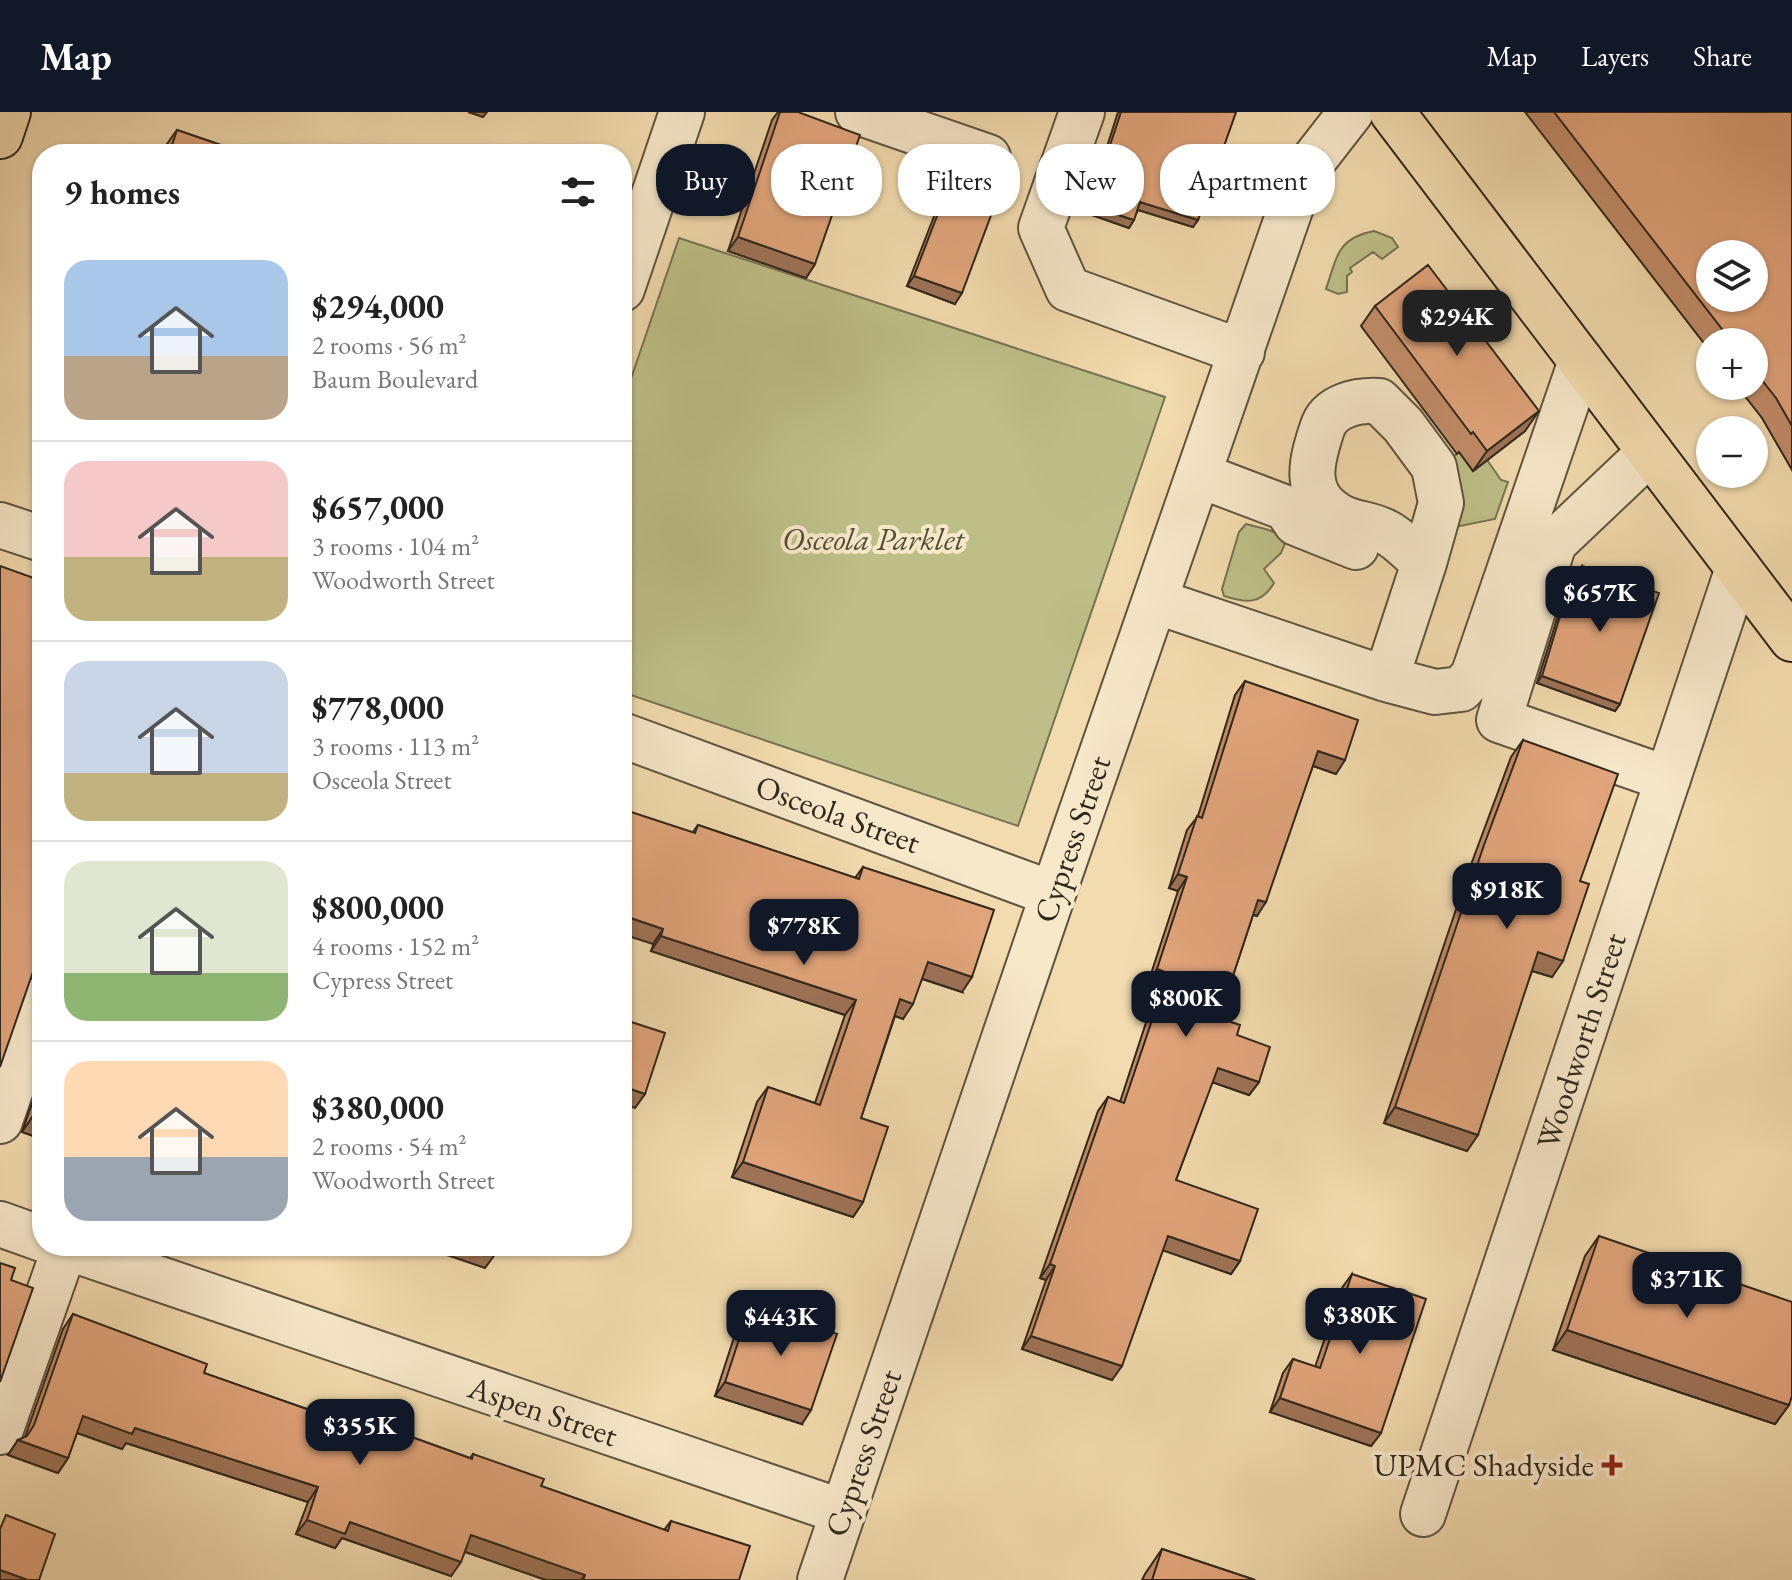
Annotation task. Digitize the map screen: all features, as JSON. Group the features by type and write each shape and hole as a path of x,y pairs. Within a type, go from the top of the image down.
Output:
{"main road":[{"path":"0,136 8,112"},
{"path":"1392,112 1792,639"}],"street":[{"path":"632,260 682,112"},
{"path":"858,112 950,144"},
{"path":"1082,112 1041,228 1068,289 1242,352"},
{"name":"Cypress Street","path":"820,1580 1302,175 1351,112"},
{"path":"1155,601 1386,679 1435,692 1461,689 1473,676 1581,361"},
{"path":"1650,452 1554,543 1499,720 1668,779"},
{"path":"1199,475 1286,508 1296,523 1361,548 1424,563 1386,679"},
{"path":"0,525 32,536"},
{"name":"Woodworth Street","path":"1423,1514 1738,568"},
{"name":"Osceola Street","path":"632,739 1053,894"},
{"path":"0,1121 32,1028"},
{"path":"0,1224 32,1235"},
{"path":"0,1432 61,1256"},
{"name":"Aspen Street","path":"93,1256 843,1512"}],"green space":[{"path":"1374,231 1392,238 1398,247 1382,259 1373,252 1350,268 1352,272 1347,276 1347,292 1338,294 1326,289 1336,258 1345,244"},
{"name":"Osceola Parklet","path":"679,238 1165,397 1018,826 632,695 632,376"},
{"path":"1459,452 1473,471 1487,460 1501,480 1508,482 1495,519 1455,527 1461,493 1449,460"},
{"path":"1246,524 1273,532 1286,541 1281,553 1264,569 1274,583 1258,599 1246,601 1224,596 1222,589 1239,532"}],"building":[{"path":"780,112 798,112 860,135 857,144 771,144 771,216 832,216 815,264 738,237 745,216 755,216 755,186"},
{"path":"1121,112 1236,112 1225,144 1160,144 1160,208 1144,203 1144,144 1110,144"},
{"path":"1554,112 1792,112 1792,426 1768,388 1768,328 1721,328 1709,312 1768,312 1768,240 1696,240 1696,295"},
{"path":"177,130 218,144 172,144"},
{"path":"937,216 991,216 962,293 914,276"},
{"path":"1428,265 1539,411 1487,451 1375,306"},
{"path":"0,566 32,577 32,975 0,1067"},
{"path":"1582,566 1659,593 1620,704 1542,676 1570,583 1576,585"},
{"path":"1245,681 1358,720 1345,760 1318,751 1266,902 1258,900 1219,1018 1240,1025 1237,1035 1270,1047 1259,1082 1218,1068 1176,1180 1258,1209 1240,1261 1168,1236 1122,1366 1031,1336 1055,1266 1050,1264 1108,1097 1124,1103 1168,973 1157,969 1187,877 1178,874 1197,816 1202,818"},
{"path":"1523,740 1618,774 1580,881 1589,884 1563,961 1538,952 1478,1135 1395,1107"},
{"path":"632,812 695,833 698,825 859,879 863,867 994,910 972,977 928,962 913,1004 900,999 861,1118 888,1127 863,1202 743,1162 768,1087 820,1105 856,1000 661,936 663,929 632,918"},
{"path":"632,1022 665,1033 645,1094 632,1089"},
{"path":"1599,1236 1792,1302 1792,1396 1789,1405 1567,1330"},
{"path":"0,1263 15,1268 11,1280 33,1288 0,1382"},
{"path":"1352,1274 1426,1299 1381,1433 1280,1398 1293,1359 1320,1368"},
{"path":"750,1306 837,1334 811,1410 725,1382"},
{"path":"73,1314 207,1364 204,1373 301,1407 381,1434 384,1427 472,1459 473,1454 544,1479 541,1486 668,1531 671,1521 750,1546 739,1580 583,1580 585,1575 471,1535 461,1562 350,1522 345,1534 307,1520 318,1487 135,1428 132,1434 83,1416 68,1458 18,1440 27,1436 34,1425"},
{"path":"6,1515 55,1534 39,1580 28,1580 0,1570 0,1529"},
{"path":"1162,1549 1255,1580 1152,1580"}],"place":[{"name":"UPMC Shadyside","path":"1612,1465"}]}
